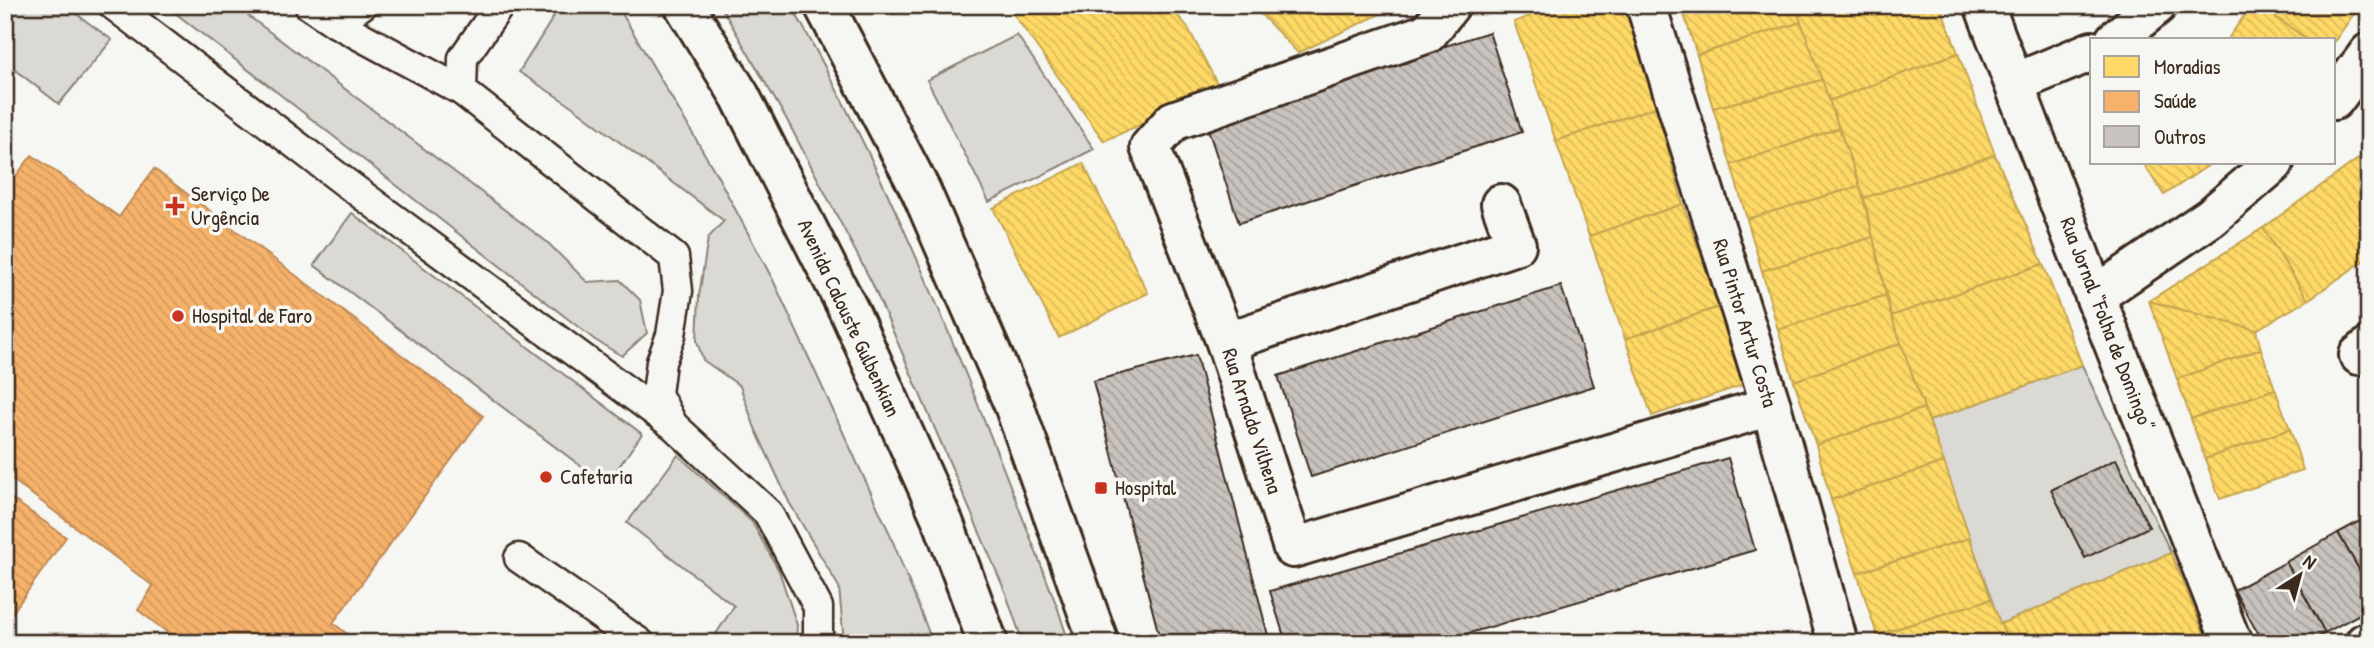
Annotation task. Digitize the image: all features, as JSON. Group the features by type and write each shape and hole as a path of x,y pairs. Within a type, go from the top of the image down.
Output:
{"street":[{"name":"Avenida Calouste Gulbenkian","path":"684,5 740,96 851,315 944,524 988,643"},
{"path":"824,5 921,191 1014,405 1099,643"},
{"name":"Rua Arnaldo Vilhena","path":"1450,5 1428,33 1174,121 1150,147 1226,342 1293,548 1771,406"},
{"name":"Rua Pintor Artur Costa","path":"1646,5 1771,406 1838,643"},
{"name":"Rua Jornal “Folha de Domingo”","path":"1984,5 2232,643"},
{"path":"2117,38 2157,5"},
{"path":"2015,83 2090,52"},
{"path":"2336,97 2369,53"},
{"path":"2095,296 2211,217 2273,164"},
{"path":"1226,342 1516,245 1501,204"}],"lane":[{"path":"113,5 271,127 673,425 768,513 818,607 818,643"},
{"path":"309,5 336,23 462,91 674,257 678,291 671,335 661,362 657,394 673,425"},
{"path":"336,23 362,5"},
{"path":"462,91 463,58 500,5"},
{"path":"599,371 626,375 661,362"},
{"path":"520,558 640,643"}],"shaded area":[{"path":"6,5 64,5 112,40 59,104 5,62"},
{"path":"165,5 234,5 547,242 587,282 620,280 640,300 647,333 622,356 595,340"},
{"path":"561,5 617,5 717,175 773,280 889,532 933,643 844,643 839,587 789,502 755,428 740,386 703,360 697,341 699,296 708,238 724,221 573,107 519,72"},
{"path":"720,5 791,5 831,78 903,226 936,302 968,378 1069,643 1023,643 1005,591 872,283 787,120"},
{"path":"1017,35 1094,149 989,202 927,80"},
{"path":"352,213 642,434 606,485 314,265"},
{"path":"2082,365 2171,553 2000,624 1929,421"},
{"path":"678,455 752,522 779,571 797,625 796,643 717,643 716,634 734,606 627,523"}],"building: Moradias":[{"path":"1007,5 1168,5 1187,26 1220,89 1104,141"},
{"path":"1252,5 1393,5 1395,7 1298,53"},
{"path":"1558,5 1626,5 1656,107 1556,141 1514,22"},
{"path":"1681,5 1795,5 1801,22 1697,55"},
{"path":"1795,5 1940,5 1958,53 1829,101"},
{"path":"2252,5 2259,5 2305,38 2228,38"},
{"path":"2259,5 2360,5 2336,39 2305,38"},
{"path":"1801,22 1822,80 1713,108 1697,55"},
{"path":"1958,53 1995,155 1864,198 1829,101"},
{"path":"1822,80 1839,128 1731,165 1713,108"},
{"path":"1656,107 1683,204 1589,236 1556,141"},
{"path":"1839,128 1860,186 1747,219 1731,165"},
{"path":"2369,151 2369,257 2308,300 2263,228"},
{"path":"1995,155 2043,264 1891,316 1864,198"},
{"path":"1083,163 1148,293 1059,338 993,208"},
{"path":"2144,164 2210,164 2164,195"},
{"path":"1860,186 1873,237 1762,271 1747,219"},
{"path":"1683,204 1719,307 1625,339 1589,236"},
{"path":"2263,228 2308,300 2256,330 2149,301"},
{"path":"1873,237 1886,295 1778,330 1762,271"},
{"path":"2043,264 2082,365 1929,421 1891,316"},
{"path":"1886,295 1901,343 1794,381 1778,330"},
{"path":"2149,301 2256,330 2261,349 2177,379"},
{"path":"1719,307 1746,384 1652,416 1625,339"},
{"path":"1901,343 1924,408 1816,445 1794,381"},
{"path":"2261,349 2275,389 2191,419 2177,379"},
{"path":"2275,389 2290,429 2205,459 2191,419"},
{"path":"1924,408 1944,462 1831,500 1816,445"},
{"path":"2290,429 2303,470 2220,499 2205,459"},
{"path":"1944,462 1970,538 1857,573 1831,500"},
{"path":"1970,538 1991,599 1877,635 1857,573"},
{"path":"2171,553 2208,643 2008,643 2000,624"},
{"path":"1991,599 2008,643 1879,643 1877,635"}],"building: Saúde":[{"name":"Hospital de Faro","path":"32,155 119,217 154,169 483,416 333,623 359,643 181,643 138,610 153,586 5,474 5,190"},
{"path":"5,494 66,537 5,623"}],"building: Outros":[{"path":"1489,32 1522,132 1239,223 1206,123"},
{"path":"1561,286 1594,386 1311,477 1278,376"},
{"path":"1196,355 1270,643 1161,643 1093,381"},
{"path":"1728,458 1755,550 1435,643 1286,643 1270,591"},
{"path":"2116,459 2149,527 2085,558 2051,490"},
{"path":"2369,516 2369,587 2338,533"},
{"path":"2338,533 2369,587 2369,609 2325,633 2286,562"},
{"path":"2286,562 2325,633 2307,643 2263,643 2234,590"}],"place":[{"name":"Serviço De Urgência","path":"175,206"},
{"name":"Hospital de Faro","path":"178,316"},
{"name":"Cafetaria","path":"546,477"},
{"name":"Hospital","path":"1101,488"}]}
